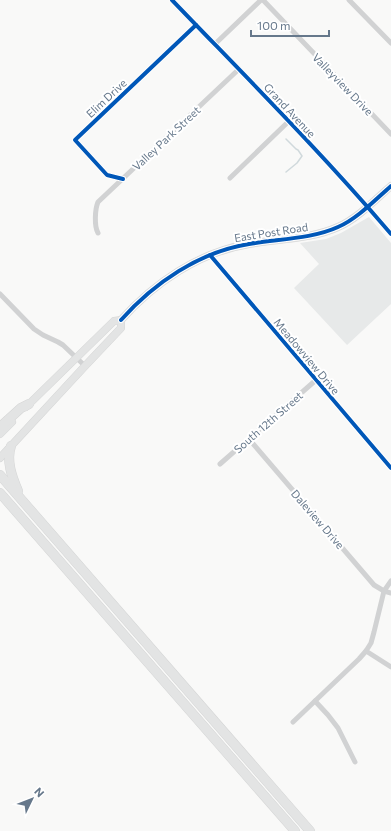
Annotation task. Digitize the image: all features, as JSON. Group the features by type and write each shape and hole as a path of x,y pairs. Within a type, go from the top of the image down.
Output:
{"highway":[{"path":"0,427 22,408 29,404"},
{"path":"12,446 9,454 11,471 20,498"},
{"path":"0,475 310,831"},
{"path":"0,494 295,831"}],"main road":[{"name":"East Post Road","path":"0,434 114,321 121,320 141,299 187,266 228,249 248,244 307,236 339,227 352,219 391,186"},
{"name":"East Post Road","path":"0,458 121,328 121,320"}],"street":[{"name":"Grand Avenue","path":"172,0 289,122 391,234"},
{"path":"214,44 262,0"},
{"name":"Valleyview Drive","path":"262,0 391,134"},
{"path":"350,0 391,43"},
{"name":"Elim Drive","path":"123,179 107,175 74,140 196,25"},
{"name":"Valley Park Street","path":"98,232 95,228 96,206 98,202 239,69"},
{"path":"230,178 289,122"},
{"name":"Meadowview Drive","path":"210,256 391,468"},
{"path":"0,294 34,329 58,342 85,366"},
{"name":"South 12th Street","path":"220,464 316,380"},
{"name":"Daleview Drive","path":"249,439 374,585 391,593"},
{"path":"293,722 366,651 371,643 384,591 391,581"},
{"path":"366,651 391,667"},
{"path":"315,701 338,728 355,762"}],"shaded area":[{"path":"369,217 391,243 391,304 347,345 294,288 319,264 300,243 326,239 341,233"}],"waterway":[{"path":"286,139 302,156 297,163 286,172"}],"cycle path":[{"path":"172,0 311,145 391,234"},
{"path":"123,179 107,175 75,140 196,25"},
{"path":"121,320 134,306 163,282 195,262 230,248 328,231 352,219 391,186"},
{"path":"210,255 391,468"}]}
